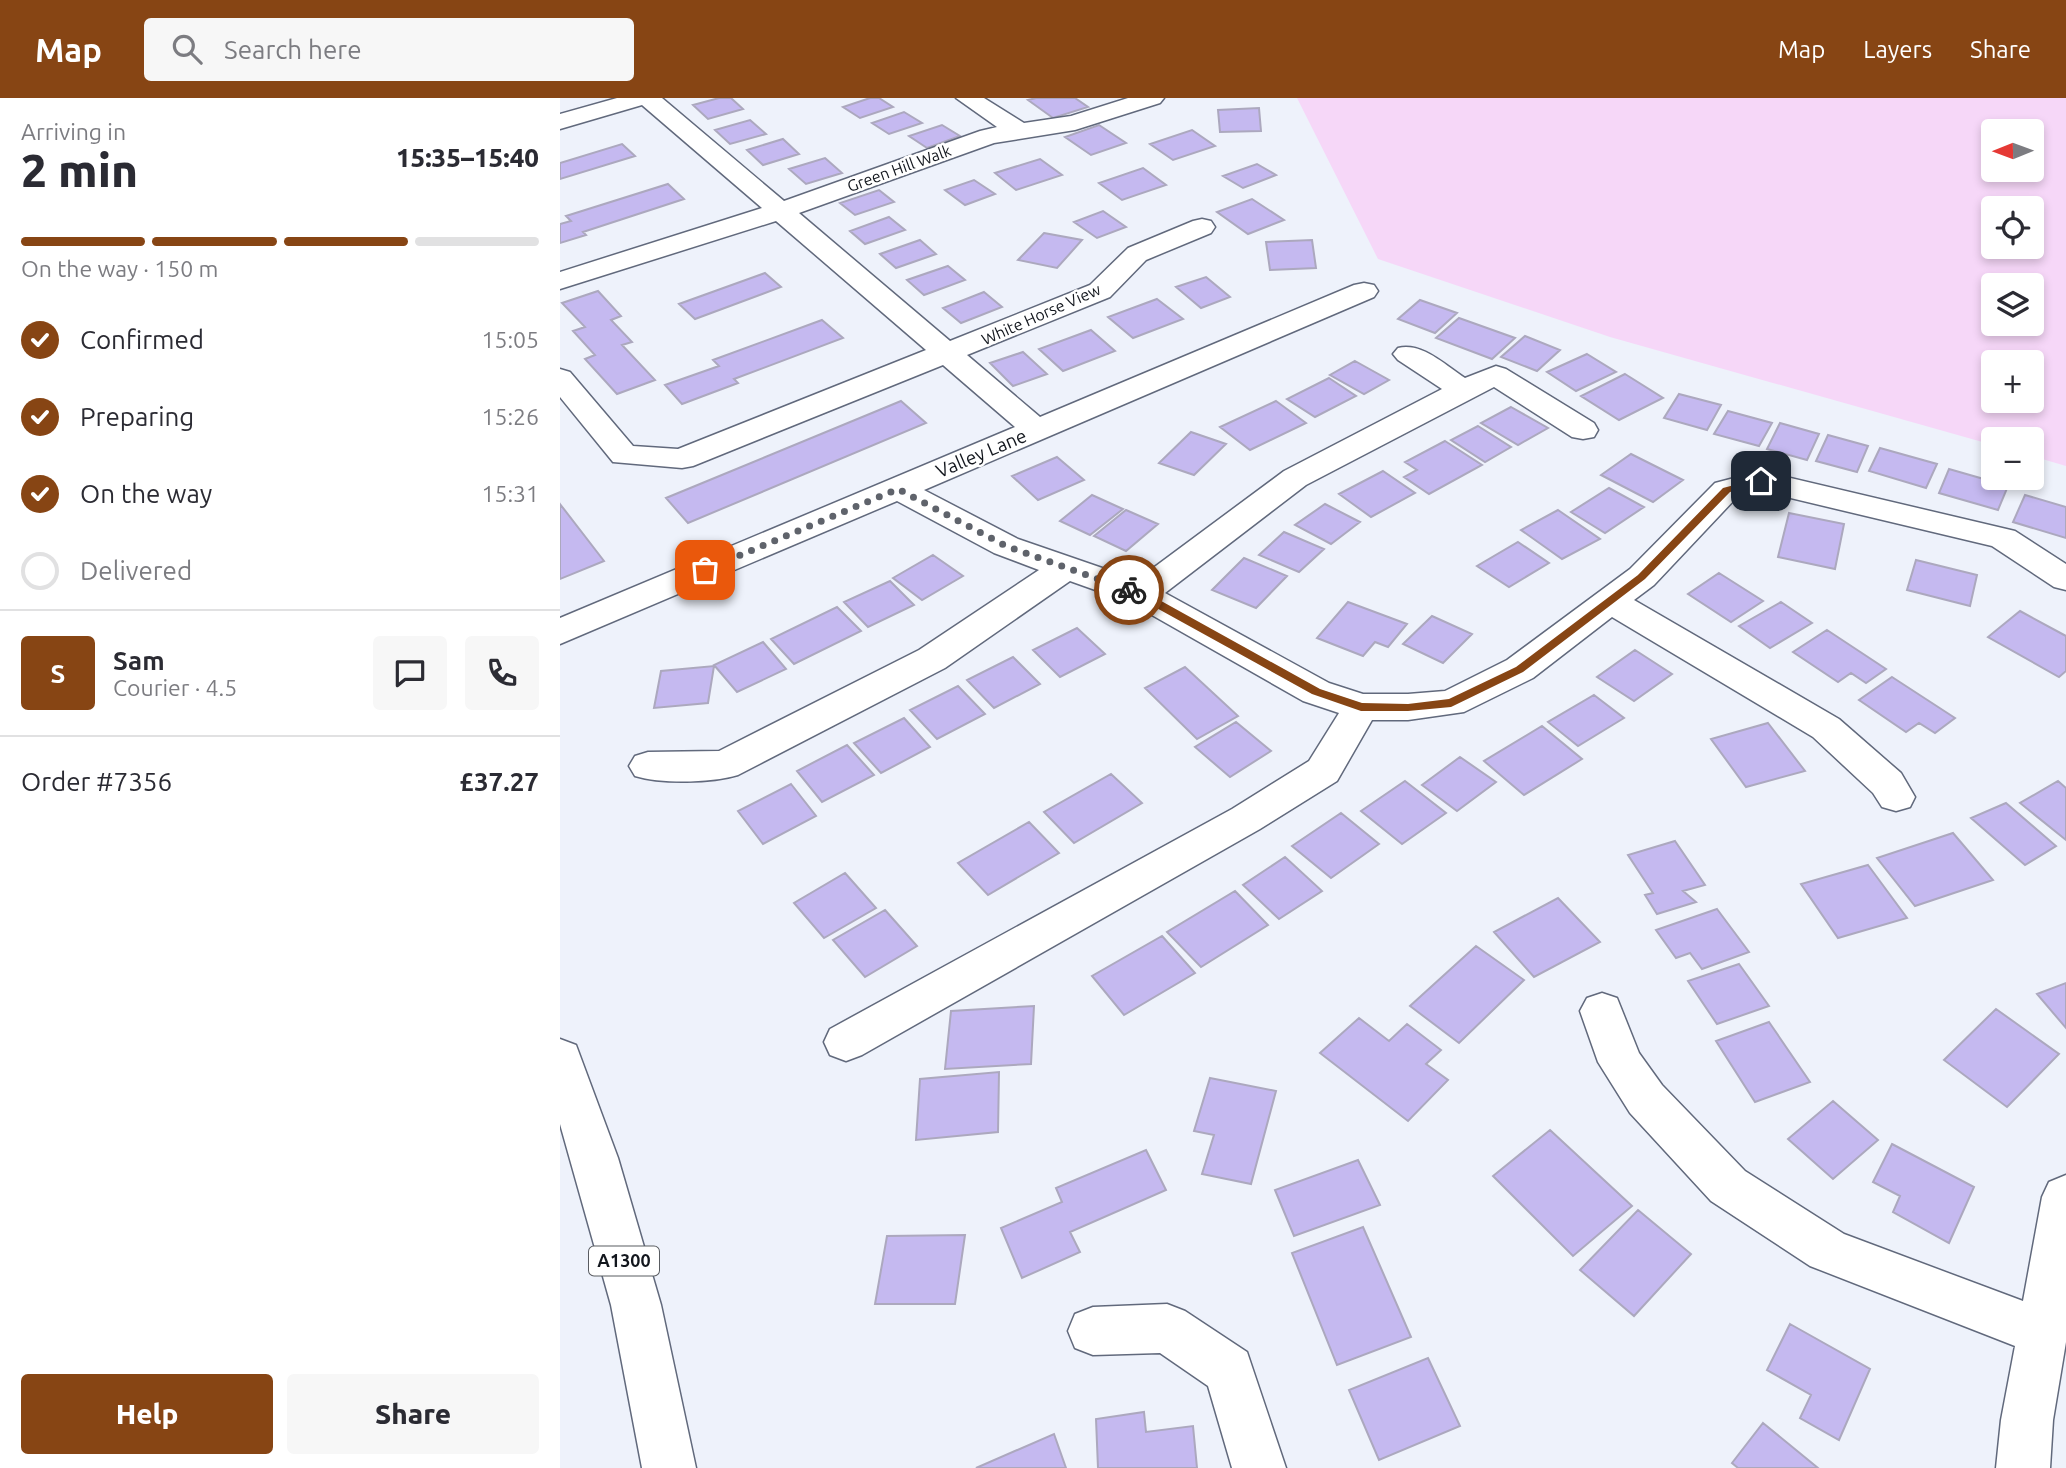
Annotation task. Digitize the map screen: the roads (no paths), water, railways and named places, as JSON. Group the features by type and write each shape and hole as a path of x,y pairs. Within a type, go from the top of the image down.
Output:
{"street":[{"path":"560,122 642,98"},
{"path":"648,98 1037,430"},
{"path":"968,98 1019,131"},
{"name":"Green Hill Walk","path":"560,281 780,211 989,136 1075,123 1152,98"},
{"name":"White Horse View","path":"560,378 624,455 682,458 948,354 1100,291 1137,254 1202,227"},
{"name":"Valley Lane","path":"560,632 1364,291"},
{"path":"1408,354 1463,390"},
{"path":"1141,594 1295,478 1496,375 1583,430"},
{"path":"898,489 1006,546 1141,594 1316,692 1361,707 1451,703 1520,669 1642,577 1726,490 1761,481 2003,538 2066,579"},
{"path":"649,766 726,765 932,659 1065,568"},
{"path":"1610,601 1826,728 1887,783 1896,797"},
{"path":"846,1042 1246,819 1324,771 1361,707"},
{"path":"1602,1011 1620,1062 1646,1099 1728,1186 1827,1250 2042,1332"},
{"name":"A1300","path":"560,1058 595,1158 636,1304 668,1468"},
{"path":"2023,1468 2042,1332 2066,1197"},
{"path":"1093,1331 1167,1328 1229,1370 1259,1468"}]}
